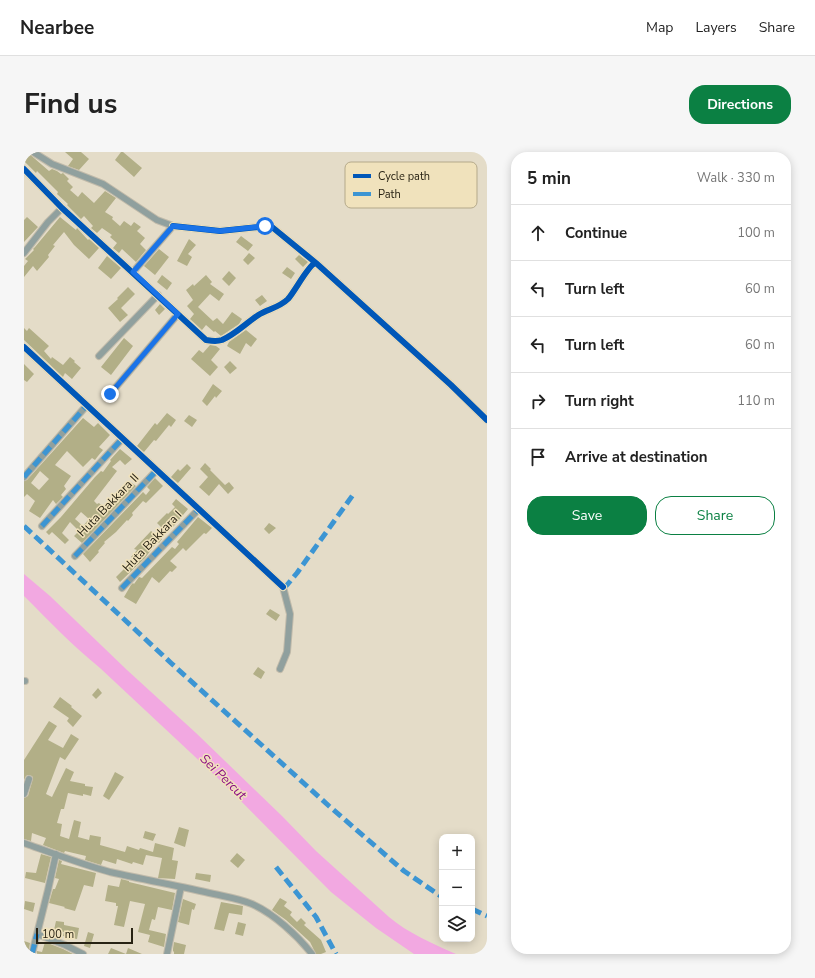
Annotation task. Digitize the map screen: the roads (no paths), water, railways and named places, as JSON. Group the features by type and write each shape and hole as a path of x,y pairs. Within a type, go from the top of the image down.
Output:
{"street":[{"path":"33,152 52,164 103,184 158,220 173,226 220,231 269,226 272,227 315,262 451,385 487,420"},
{"path":"24,170 62,208 206,340 214,342 222,340 261,314 287,300 301,282 309,267 315,262"},
{"path":"24,253 48,222 62,208"},
{"path":"133,272 173,226"},
{"path":"99,356 158,295"},
{"path":"110,394 178,314"},
{"path":"25,349 283,587 290,614 287,652 280,669"},
{"path":"24,477 87,406"},
{"path":"42,526 122,439"},
{"name":"Huta Bakkara II","path":"75,556 157,470"},
{"name":"Huta Bakkara I","path":"122,588 198,510"},
{"path":"24,794 29,780"},
{"path":"24,843 110,872 245,901 277,920 299,938 312,954"},
{"path":"32,954 56,854"},
{"path":"167,954 181,887"},
{"path":"37,934 83,954"}],"water":[{"name":"Sei Percut","path":"24,574 50,596 127,670 196,733 316,851 389,917 412,933 456,954 414,954 376,928 331,892 222,782 90,660 24,596"}]}
